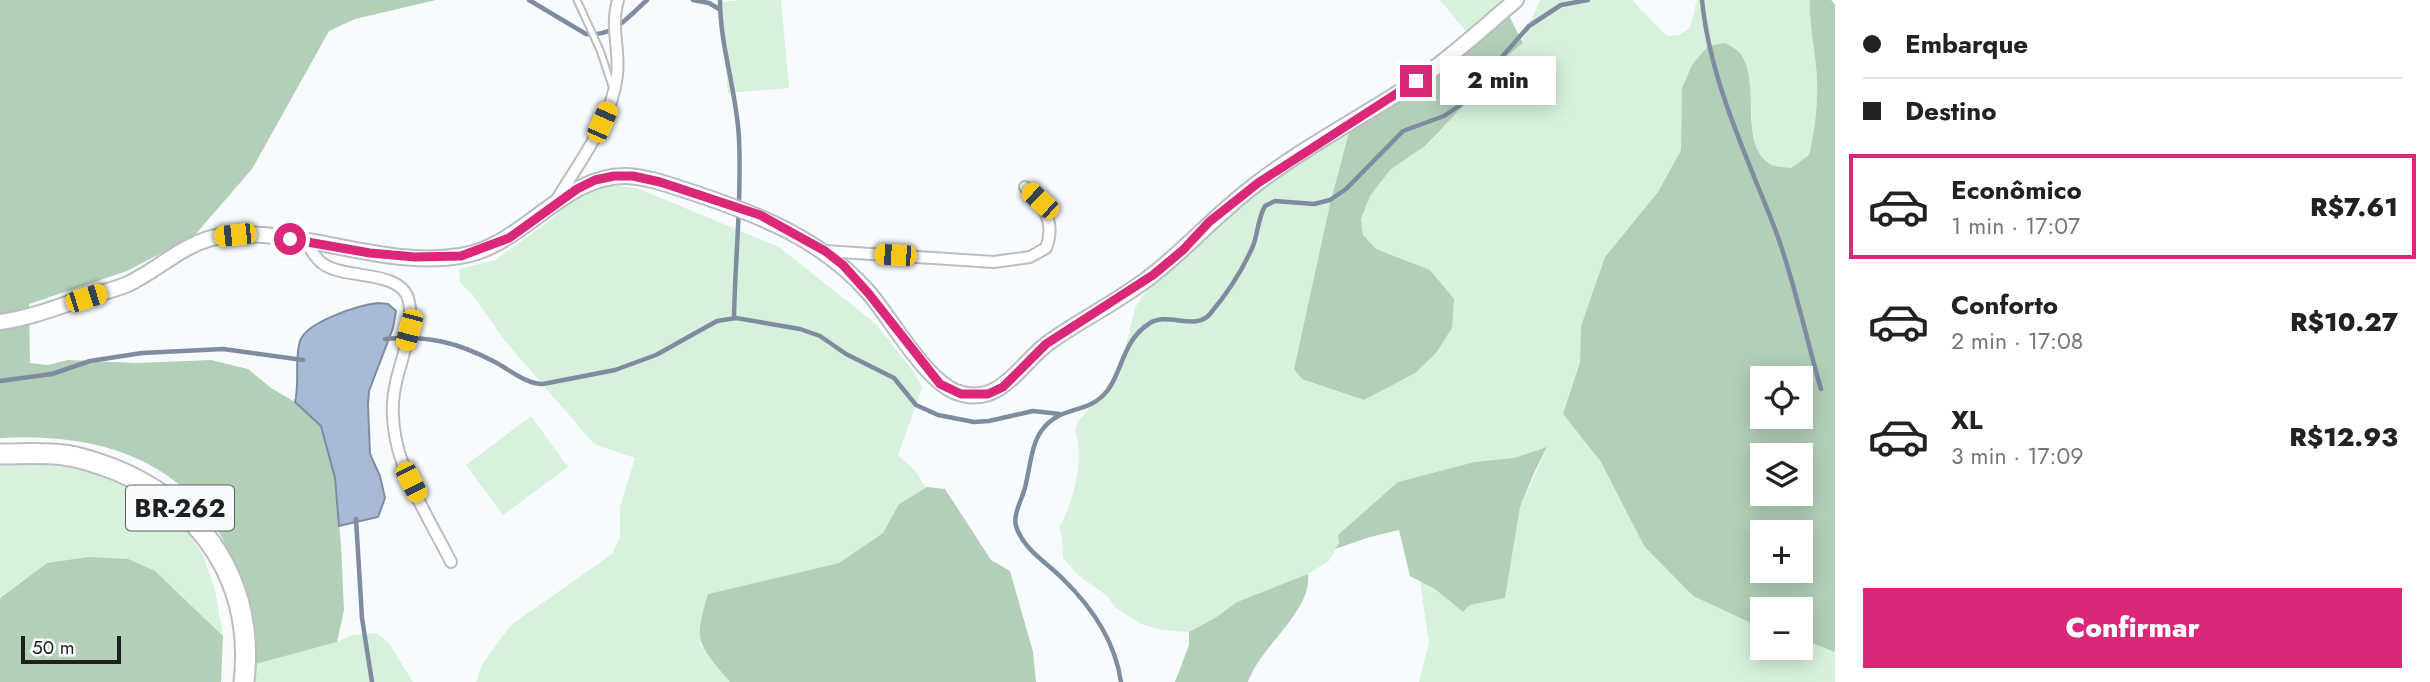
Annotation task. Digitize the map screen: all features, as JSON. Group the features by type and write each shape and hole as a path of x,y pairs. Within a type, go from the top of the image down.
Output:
{"highway":[{"name":"BR-262","path":"0,454 64,454 103,465 139,480 177,505 197,524 226,565 239,600 245,645 244,682"}],"street":[{"path":"553,206 602,122 614,96 618,72 614,21 618,0"},
{"path":"0,322 22,319 129,284 174,254 215,237 256,234 370,253 415,257 461,256 509,238 577,189 595,180 633,176 660,182 760,215 825,251 843,265 869,294 940,384 961,394 988,394 1003,387 1046,344 1153,275 1183,250 1209,222 1258,183 1459,51 1516,0"},
{"path":"825,251 994,262 1030,257 1046,248 1051,234 1040,201 1025,187"},
{"path":"306,242 322,264 339,271 382,279 397,285 407,296 409,330 393,395 395,437 400,462 451,562"}],"lane":[{"path":"577,0 600,50 614,96"}],"green space":[{"path":"0,0 436,0 355,19 329,31 252,169 194,236 127,271 29,304 30,363 48,365 68,360 136,363 211,360 248,369 271,388 295,402 321,425 335,478 341,545 344,610 337,642 248,666 241,590 224,542 203,509 178,484 148,464 115,450 79,442 0,438"},
{"path":"781,0 789,88 728,93 720,2"},
{"path":"1440,0 1510,0 1469,35"},
{"path":"1540,0 1632,0 1667,36 1679,35 1690,28 1697,0 1810,0 1817,88 1809,155 1791,168 1772,165 1760,154 1752,127 1749,79 1745,64 1734,48 1725,43 1692,65 1682,88 1681,150 1658,192 1605,257 1581,326 1580,361 1563,414 1601,462 1644,546 1693,596 1750,622 1750,660 1813,660 1813,644 1835,652 1835,682 1419,682 1429,643 1420,581 1435,589 1463,612 1470,605 1505,598 1520,507 1547,448 1514,458 1474,462 1398,482 1339,543 1329,561 1304,576 1237,602 1189,632 1161,630 1141,624 1116,608 1106,595 1079,576 1063,558 1059,527 1069,507 1076,480 1079,453 1075,431 1078,422 1120,370 1135,308 1151,283 1241,197 1349,130 1294,369 1364,400 1388,387 1430,270 1376,249 1363,235 1361,219 1370,196 1391,169 1425,146 1468,101 1493,68 1523,43"},
{"path":"1810,0 1831,0 1835,4 1835,652 1813,644 1813,597 1750,597 1750,622 1693,596 1644,546 1601,462 1563,414 1580,362 1581,326 1605,257 1658,192 1681,150 1682,88 1692,65 1708,46 1725,43 1739,52 1746,64 1752,127 1760,154 1772,165 1791,168 1809,155 1815,122 1817,88"},
{"path":"1504,6 1523,43 1493,68 1468,101 1425,146 1391,169 1370,196 1361,219 1363,235 1376,249 1430,270 1454,299 1452,328 1436,353 1415,373 1364,400 1302,379 1294,369 1330,204 1352,120 1393,92"},
{"path":"608,185 637,188 779,247 876,324 916,375 922,388 898,455 916,472 926,488 899,504 883,533 839,563 708,594 700,645 730,682 476,682 483,663 511,625 612,554 620,537 620,507 635,458 594,444 505,341 472,294 460,283 459,269 495,260 548,222 579,193"},
{"path":"531,416 568,467 503,515 466,465"},
{"path":"1547,447 1520,507 1505,598 1470,605 1463,612 1435,589 1410,576 1399,530 1335,549 1339,543 1338,535 1398,482 1474,462 1514,458"},
{"path":"0,463 59,463 98,470 153,497 183,523 203,555 215,590 223,636 155,571 47,563 0,597"},
{"path":"927,487 945,489 991,560 1010,571 1033,652 1036,682 730,682 701,642 701,623 708,594 839,563 883,533 899,504"},
{"path":"89,557 128,559 155,571 223,636 221,682 0,682 0,598 47,563"},
{"path":"1308,574 1302,602 1263,655 1248,682 1175,682 1189,645 1189,632 1237,602"},
{"path":"377,633 389,643 413,682 247,682 248,666 337,642 352,635"}],"water":[{"path":"378,303 388,304 396,311 393,328 369,391 368,405 370,454 380,476 385,498 378,517 339,526 335,478 321,426 295,402 298,349 304,334 322,321"}],"waterway":[{"path":"529,0 586,34 613,29 647,0"},
{"path":"693,0 709,3 719,9"},
{"path":"720,0 740,161 734,318"},
{"path":"1121,682 1108,638 1092,613 1073,589 1029,548 1016,526 1016,513 1033,451 1042,430 1058,416 1092,404 1100,398 1113,382 1134,338 1150,323 1165,319 1197,321 1210,314 1234,282 1249,255 1265,206 1275,201 1314,204 1330,200 1346,189 1403,131 1444,116 1459,106 1529,26 1561,5 1588,0"},
{"path":"1702,0 1706,30 1721,88 1782,248 1821,389"},
{"path":"385,339 428,339 455,345 481,355 524,379 543,384 615,370 656,355 717,321 736,318 800,329 820,336 846,354 894,378 916,405 938,415 974,422 1033,411 1060,414"},
{"path":"0,381 52,374 90,361 142,353 223,349 303,360"},
{"path":"356,519 362,618 372,682"}],"route":[{"path":"290,239 370,253 415,257 461,256 509,238 577,189 595,180 633,176 660,182 760,215 825,251 843,265 869,294 940,384 970,396 988,394 1003,387 1046,344 1153,275 1183,250 1209,222 1258,183 1416,81"}]}
